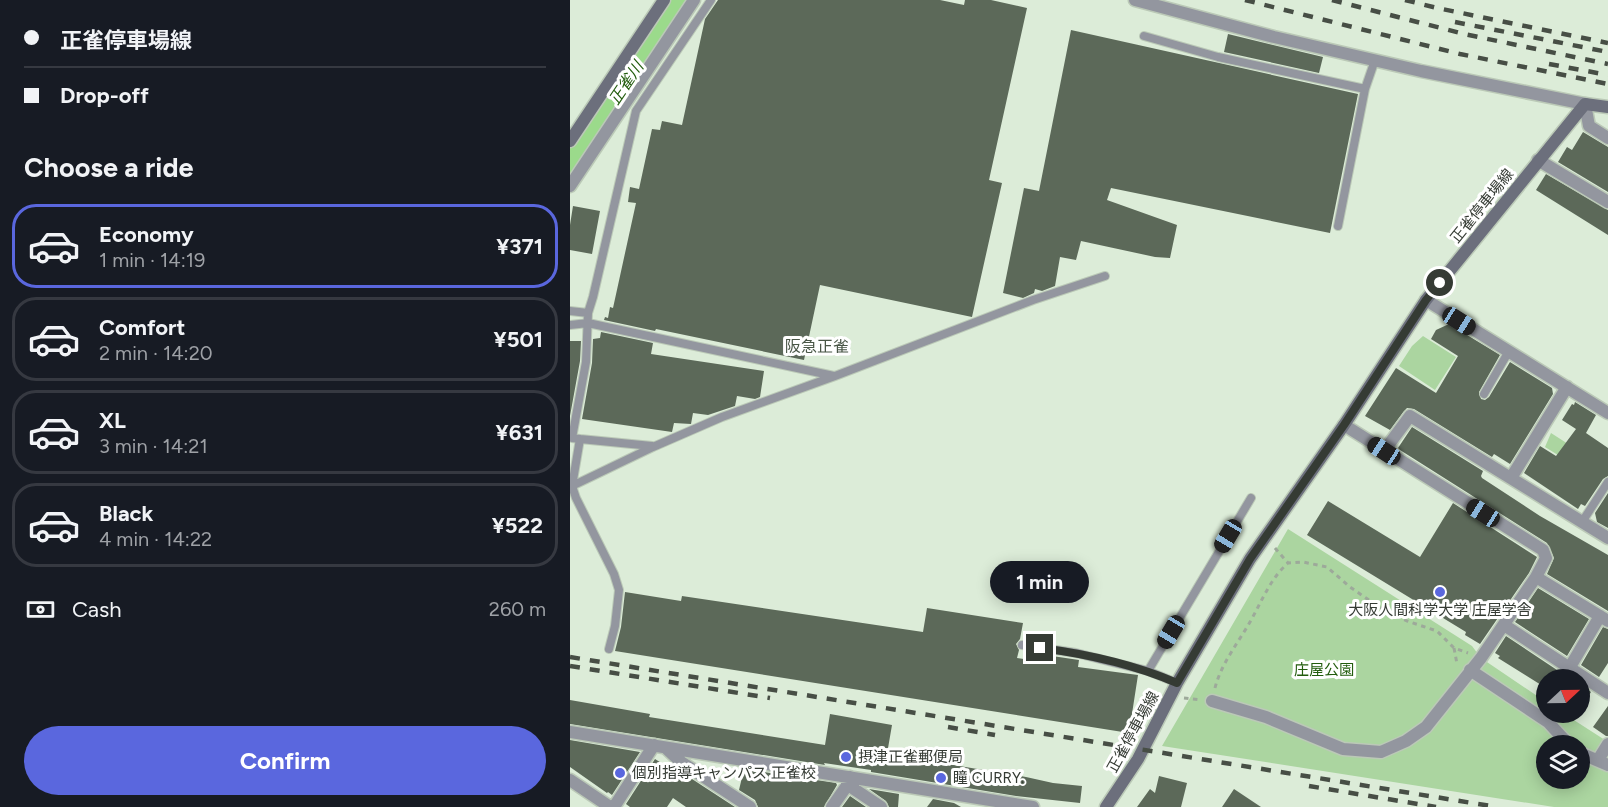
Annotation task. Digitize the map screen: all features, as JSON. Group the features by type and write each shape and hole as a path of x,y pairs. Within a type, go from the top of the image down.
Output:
{"main road":[{"path":"570,141 664,0"},
{"path":"1585,104 1608,107"},
{"name":"正雀停車場線","path":"1106,807 1138,759 1177,683 1250,559 1344,425 1426,300 1585,104"}],"street":[{"path":"570,186 694,0"},
{"path":"1135,0 1274,37 1585,104 1590,126 1608,138"},
{"path":"1538,160 1608,202"},
{"path":"1426,300 1608,413"},
{"path":"1511,478 1567,387"},
{"path":"1384,451 1410,416 1608,538"},
{"path":"1212,701 1266,717 1343,749 1381,752 1406,741 1426,727 1504,625 1546,558 1543,550 1344,425"},
{"path":"1536,577 1604,619 1570,667"},
{"path":"1504,625 1608,693"},
{"path":"1476,664 1548,722 1560,735"},
{"path":"570,732 1033,807"},
{"path":"1603,763 1608,744"},
{"path":"570,780 612,807 660,746"},
{"path":"660,746 750,807"},
{"path":"832,807 850,777"},
{"path":"850,777 854,789 881,807"}],"lane":[{"path":"653,447 572,438 586,362 588,314 636,111 711,0"},
{"path":"1144,36 1218,57 1365,89"},
{"path":"1338,226 1365,89 1375,60"},
{"path":"571,486 722,417 1033,300 1105,276"},
{"path":"570,311 588,314"},
{"path":"573,325 588,323 835,376"},
{"path":"1484,394 1509,351"},
{"path":"580,439 571,486 614,574 619,590 615,626 609,649"},
{"path":"1582,522 1608,482"},
{"path":"1148,671 1251,498"},
{"path":"1022,645 1076,653 1148,671 1177,683"}],"path":[{"path":"1273,547 1288,562 1303,562 1327,567 1350,587 1379,607 1407,621 1437,631 1454,648 1469,653 1476,664"},
{"path":"1212,701 1219,675 1269,585 1288,562"},
{"path":"1182,698 1197,700"}],"green space":[{"path":"1423,336 1456,357 1435,390 1399,366 1412,346"},
{"path":"1551,433 1607,469 1600,481 1545,447"},
{"name":"庄屋公園","path":"1288,529 1472,646 1481,658 1536,695 1536,723 1579,723 1608,742 1608,807 1554,807 1162,746"}],"building":[{"path":"718,0 940,0 964,5 965,0 991,0 1027,8 989,180 1002,183 972,317 820,285 804,360 604,320 605,317 608,318 610,307 613,308 636,203 628,202 630,187 639,189 652,129 660,130 662,121 682,125 705,19"},
{"path":"1071,30 1358,94 1330,233 1111,188 1107,200 1177,225 1170,258 1155,257 1081,241 1076,260 1060,257 1055,286 1042,291 1035,289 1034,293 1023,298 1003,293 1024,188 1039,191"},
{"path":"1228,34 1323,57 1319,73 1224,52"},
{"path":"1583,132 1608,147 1608,192 1558,162 1567,147 1572,150"},
{"path":"1546,174 1608,210 1608,235 1536,190"},
{"path":"573,206 600,211 592,254 570,250"},
{"path":"1449,324 1500,355 1479,392 1481,399 1485,400 1489,397 1510,362 1552,388 1553,394 1510,464 1494,454 1492,457 1414,409 1407,408 1390,430 1365,416 1396,368 1436,393 1458,356 1431,339 1436,330"},
{"path":"601,332 653,343 651,354 764,371 760,397 755,399 737,396 735,406 708,415 693,413 691,424 674,423 672,432 582,419 592,363 593,339 600,338"},
{"path":"570,341 581,341 580,361 570,416"},
{"path":"1575,402 1596,415 1586,433 1608,448 1608,476 1603,479 1585,506 1581,504 1578,509 1524,473 1540,446 1556,456 1576,429 1562,420"},
{"path":"1412,427 1483,471 1482,478 1540,516 1608,555 1608,611 1547,574 1554,558 1547,543 1400,450 1398,448"},
{"path":"1608,493 1608,528 1597,522 1595,513"},
{"name":"大阪人間科学大学 庄屋学舎","path":"1328,501 1420,557 1453,503 1537,557 1529,573 1480,644 1465,635 1466,632 1307,535"},
{"path":"1538,588 1589,619 1567,656 1515,622"},
{"path":"625,592 681,601 682,596 923,632 927,608 1023,623 1020,639 1016,644 1019,650 1017,658 1051,663 1052,656 1079,660 1078,667 1138,675 1129,733 615,651 621,627"},
{"path":"1603,627 1608,629 1608,663 1599,677 1581,665"},
{"path":"1506,636 1556,669 1536,669 1536,682 1498,658 1500,656 1495,653"},
{"path":"570,700 650,714 649,717 825,745 830,714 892,725 887,754 1082,786 1080,803 1016,796 871,772 871,770 824,763 825,765 570,724"},
{"path":"1608,706 1608,736 1606,736 1593,727"},
{"path":"570,740 640,752 612,795 570,767"},
{"path":"655,759 690,781 692,779 735,807 686,807 673,798 667,807 630,807 626,804"},
{"path":"744,769 836,783 837,785 824,807 758,807 755,800 739,790"},
{"path":"1159,776 1187,783 1181,807 1137,807 1150,789 1155,793"},
{"path":"869,789 899,794 898,807 889,807 886,801"},
{"path":"1234,789 1261,807 1222,807"},
{"path":"850,796 866,807 842,807"},
{"path":"933,799 954,803 961,807 927,807"}],"waterway":[{"name":"正雀川","path":"570,165 682,0"}],"railway":[{"path":"1245,0 1460,54 1608,84"},
{"path":"1332,0 1464,34 1608,64"},
{"path":"1405,0 1608,43"},
{"path":"1455,22 1608,52"},
{"path":"1549,64 1608,75"},
{"path":"570,657 1497,807"},
{"path":"570,666 770,698"},
{"path":"948,727 995,735"},
{"path":"1309,786 1436,807"}],"place":[{"name":"大阪人間科学大学 庄屋学舎","path":"1440,592"},
{"name":"摂津正雀郵便局","path":"846,757"},
{"name":"個別指導キャンパス 正雀校","path":"620,773"},
{"name":"瞳 CURRY.","path":"941,778"}],"district":[{"name":"阪急正雀","path":"817,346"}],"route":[{"path":"1040,648 1076,653 1128,665 1177,683 1250,559 1344,425 1426,300 1440,283"}]}
